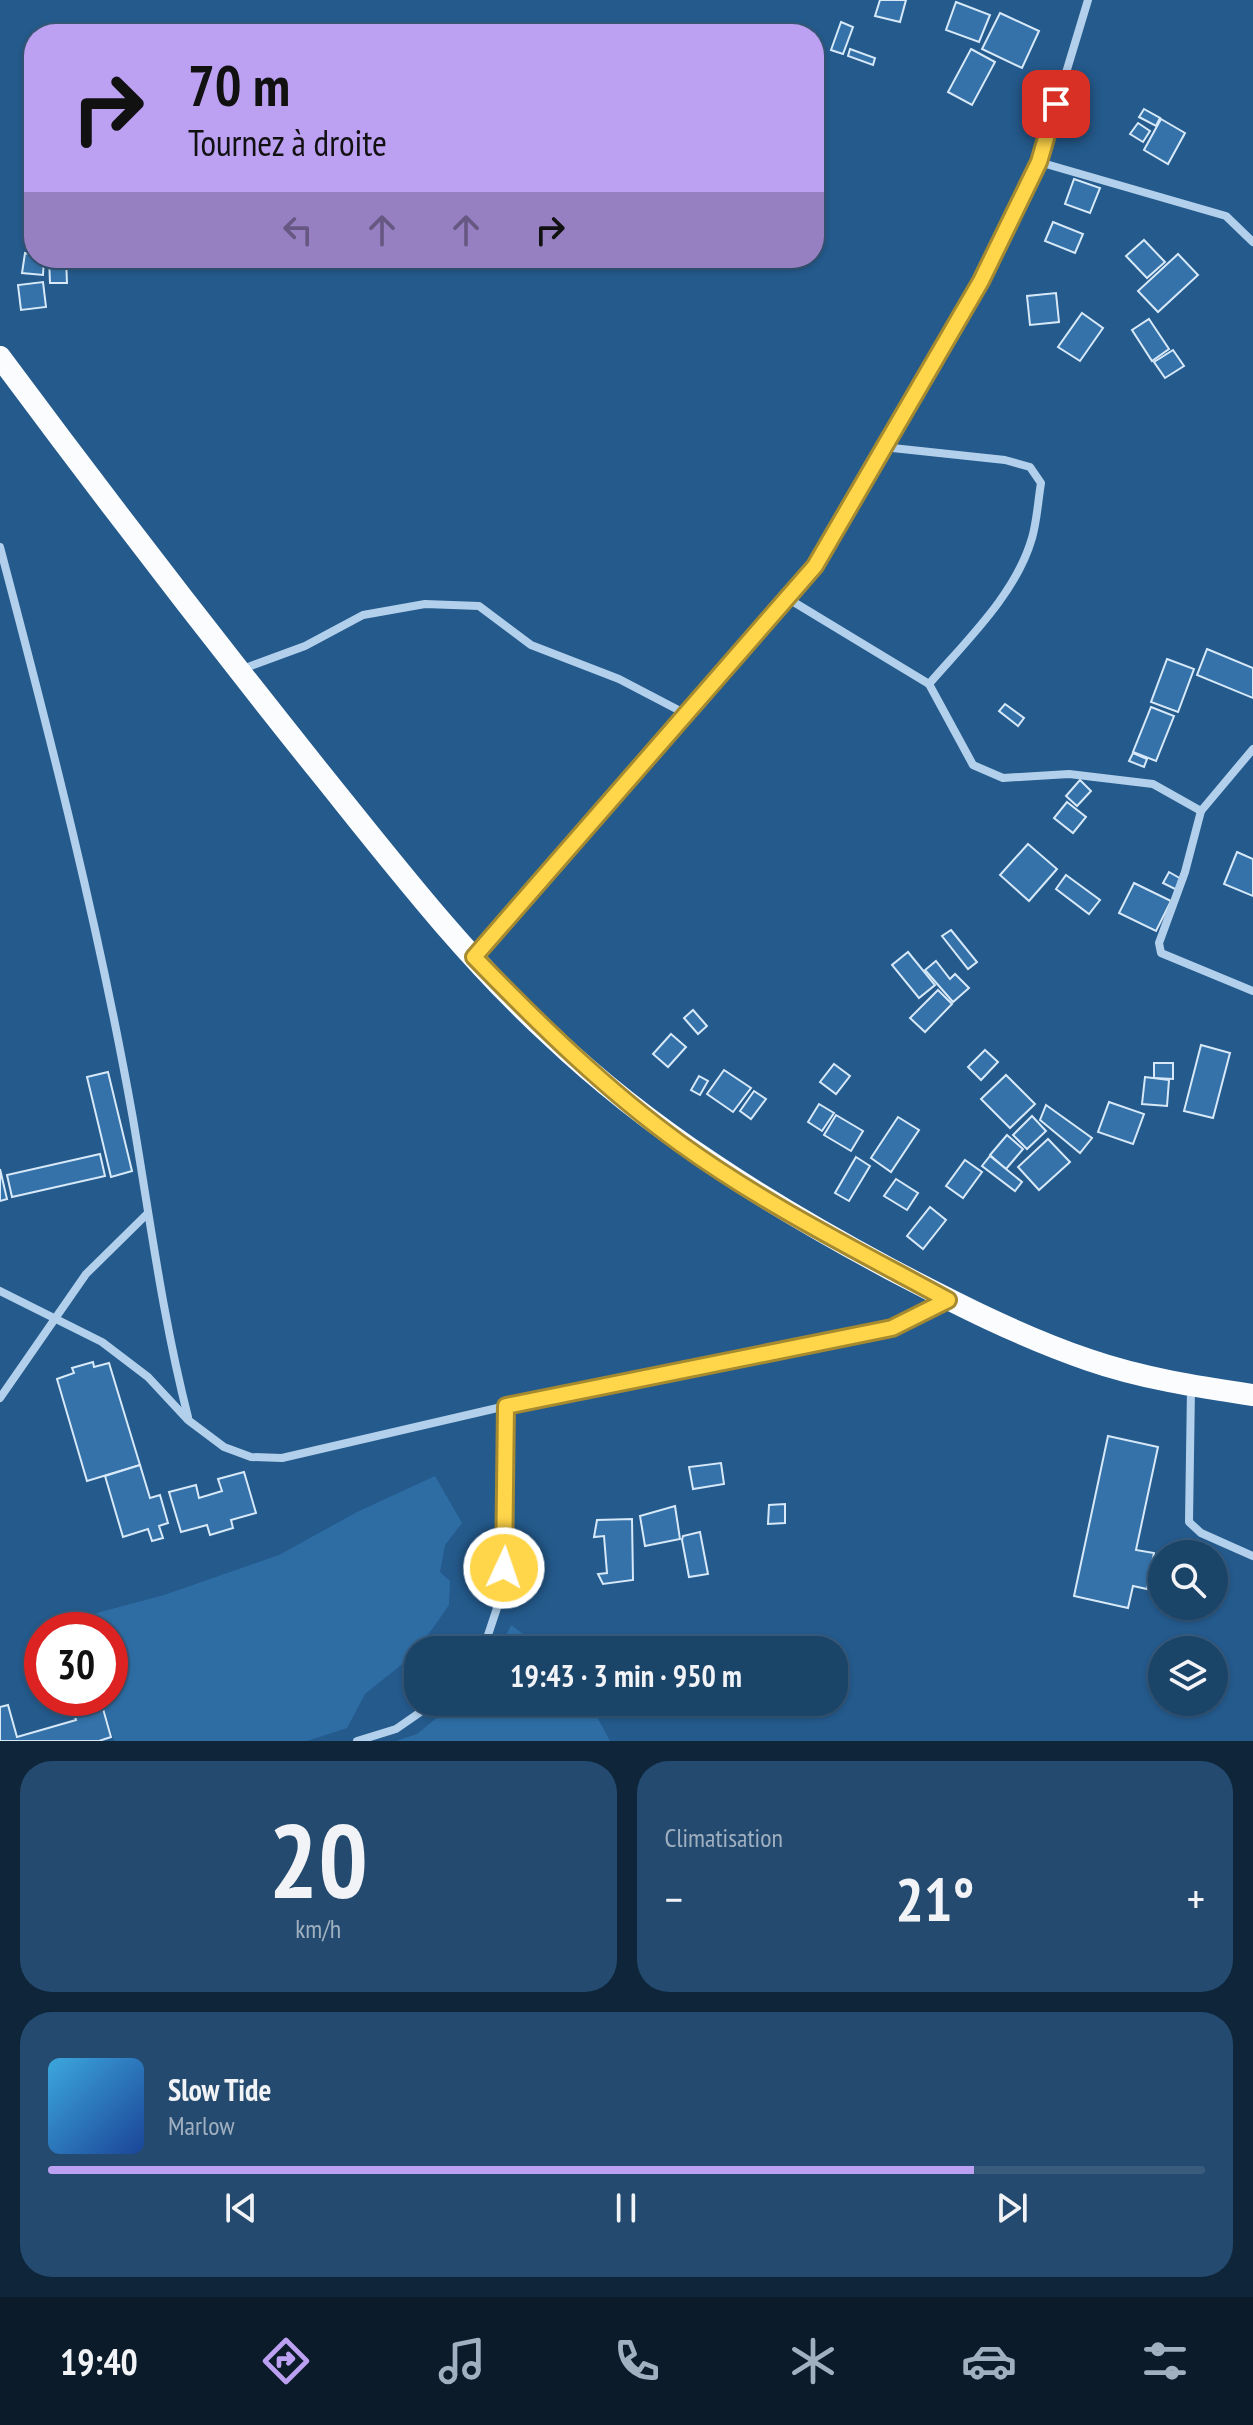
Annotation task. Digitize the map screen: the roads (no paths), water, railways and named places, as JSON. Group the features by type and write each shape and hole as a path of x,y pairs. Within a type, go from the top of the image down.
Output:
{"highway":[{"path":"0,357 240,670 429,909 551,1037 681,1144 844,1244 989,1321 1092,1361 1191,1385 1253,1395"}],"street":[{"path":"474,957 815,566 981,281 1039,162 1088,0"},
{"path":"1039,162 1226,216 1253,242"},
{"path":"883,447 1005,460 1030,467 1041,483 1032,538 1017,573 983,621 929,684"},
{"path":"0,547 53,750 92,924 133,1119 147,1214 188,1420"},
{"path":"787,598 929,684 973,765 1003,778 1069,774 1153,784 1201,811"},
{"path":"240,670 305,646 363,615 425,604 479,606 531,645 619,679 686,714"},
{"path":"1253,749 1201,811 1185,872 1159,943 1161,953 1253,991"},
{"path":"0,1398 86,1274 117,1240 147,1214"},
{"path":"0,1291 58,1317 102,1342 148,1377 188,1420 224,1447 251,1457 282,1458 506,1406 892,1328 948,1300"},
{"path":"1191,1385 1189,1522 1201,1533 1253,1556"},
{"path":"488,1636 502,1593 506,1406"},
{"path":"357,1741 396,1729 415,1716"}]}
